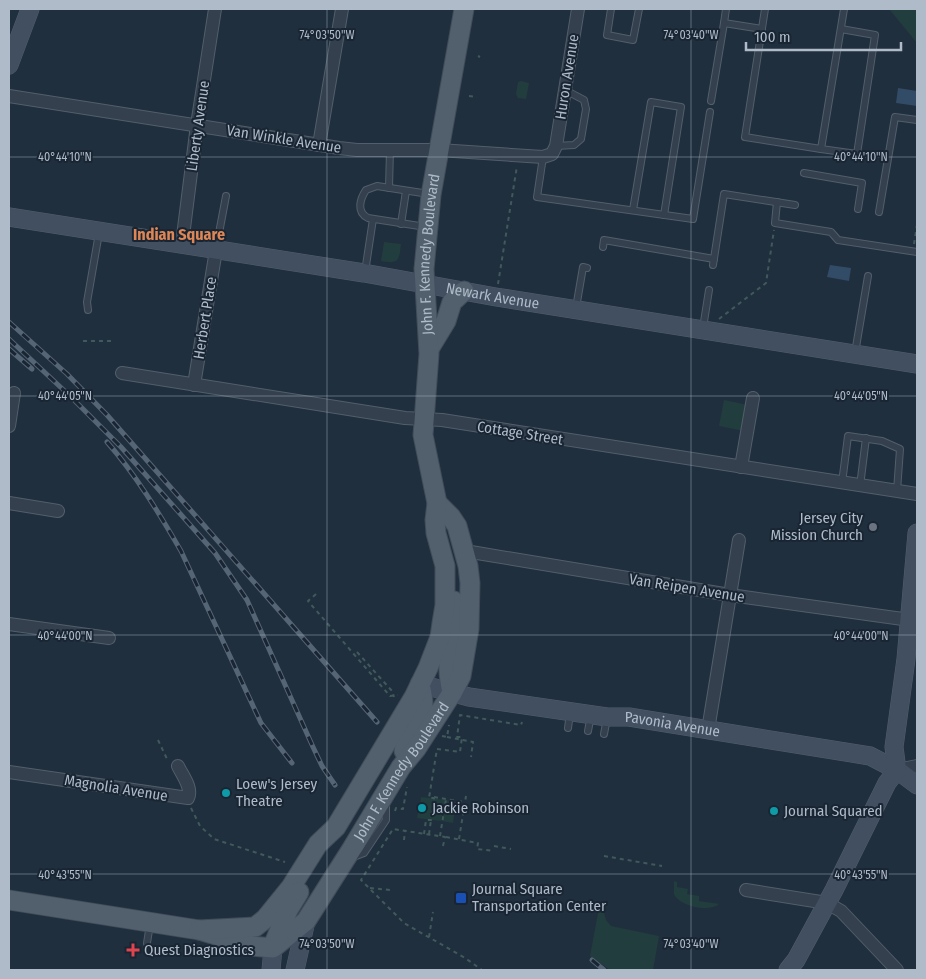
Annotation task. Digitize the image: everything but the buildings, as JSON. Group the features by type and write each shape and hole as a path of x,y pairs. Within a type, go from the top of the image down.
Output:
{"main road":[{"path":"9,66 30,9"},
{"name":"John F. Kennedy Boulevard","path":"199,930 254,927 265,919 291,887 318,844 336,827 420,684 440,637 445,605 445,566 435,520 437,502 424,446 429,349 424,284 431,195 464,9"},
{"name":"Newark Avenue","path":"9,217 917,364"},
{"path":"429,349 446,321 452,302 464,291"},
{"name":"John F. Kennedy Boulevard","path":"9,900 199,930 252,946 273,948 306,921 461,676 469,629 470,583 465,552 457,526 437,502"},
{"path":"788,970 827,904 887,783 897,770 894,747 913,624 917,532"},
{"path":"445,566 456,610 455,630 448,673 452,693"},
{"path":"402,767 405,742 421,716 423,708 420,684"},
{"name":"Pavonia Avenue","path":"420,684 569,720 598,724 629,717 870,756 897,770 917,785"},
{"path":"271,970 273,948 288,910 327,848 336,827"},
{"path":"295,970 306,921"}],"street":[{"name":"Liberty Avenue","path":"182,244 197,125 215,9"},
{"path":"319,145 342,9"},
{"name":"Huron Avenue","path":"556,146 578,9"},
{"name":"Van Winkle Avenue","path":"9,96 357,150 439,150 543,158"},
{"path":"543,158 552,154 556,146"},
{"name":"Herbert Place","path":"194,385 216,250"},
{"name":"Cottage Street","path":"122,373 405,418 442,420 917,494"},
{"path":"9,426 14,393"},
{"path":"741,467 752,398"},
{"path":"9,503 58,511"},
{"path":"708,730 738,540"},
{"name":"Van Reipen Avenue","path":"465,552 913,624"},
{"path":"9,624 109,638"},
{"name":"Magnolia Avenue","path":"9,772 186,798 189,796 189,789 178,766"},
{"path":"897,770 917,766"},
{"path":"746,890 827,904 841,911 897,970"}],"lane":[{"path":"611,9 607,35 634,40 639,9"},
{"path":"711,102 726,9"},
{"path":"765,9 745,137 857,154 875,35 841,29"},
{"path":"821,149 844,9"},
{"path":"724,23 762,29"},
{"path":"556,146 574,145 581,139 586,109 584,100 565,90"},
{"path":"633,210 651,102 681,107 664,215"},
{"path":"543,158 537,197 693,219 710,112"},
{"path":"880,212 895,117 917,120"},
{"path":"389,188 390,149"},
{"path":"804,173 862,183 858,209"},
{"path":"427,227 401,224 364,216 360,211 360,202 366,190 377,186 431,195"},
{"path":"401,224 406,190"},
{"path":"603,247 604,240 714,262 724,194 795,205"},
{"path":"216,250 226,196"},
{"path":"778,202 775,223 831,232 838,240 915,252"},
{"path":"364,273 373,219"},
{"path":"88,310 87,302 100,231"},
{"path":"576,310 583,267 587,268"},
{"path":"855,354 868,276"},
{"path":"703,330 709,290"},
{"path":"842,483 848,436 882,440 900,449 897,491"},
{"path":"860,486 866,438"},
{"path":"147,943 150,922"}],"path":[{"path":"469,96 476,97"},
{"path":"498,284 517,166"},
{"path":"719,319 766,283 775,223"},
{"path":"915,252 917,224"},
{"path":"83,341 112,341"},
{"path":"316,594 308,601 390,696 394,697"},
{"path":"357,652 392,691 394,697"},
{"path":"394,697 400,694"},
{"path":"429,797 437,749 460,752 462,738 457,737 460,715 521,725 522,722"},
{"path":"447,737 449,724"},
{"path":"440,736 473,742 471,757"},
{"path":"395,815 396,808 403,809 407,786"},
{"path":"459,839 466,796"},
{"path":"429,797 465,802"},
{"path":"429,797 434,798 429,834"},
{"path":"186,798 200,826 214,839 285,862"},
{"path":"440,836 446,799"},
{"path":"424,834 426,820 431,820"},
{"path":"394,822 393,829 361,880 404,923 465,958 482,970"},
{"path":"393,829 478,843 477,849 494,851"},
{"path":"404,840 405,831"},
{"path":"443,846 445,837"},
{"path":"494,846 511,848"},
{"path":"604,856 662,866"},
{"path":"369,888 390,890"},
{"path":"429,937 433,912"}],"green space":[{"path":"889,9 917,9 917,43"},
{"path":"518,82 529,83 526,99 518,98 516,94"},
{"path":"384,242 401,244 397,260 391,262 381,261"},
{"path":"724,400 748,405 744,431 719,426"},
{"path":"421,797 445,800 441,821 417,818 419,809 423,810 424,806 420,805"},
{"path":"446,800 456,802 453,823 442,821"},
{"path":"674,881 677,882 677,887 688,889 687,894 699,896 699,901 719,904 714,907 702,908 682,902 674,894"},
{"path":"599,908 603,909 606,920 611,926 659,936 653,970 610,970 590,956"}],"water":[{"path":"898,88 917,91 917,106 896,103"},
{"path":"830,265 851,268 849,281 827,277"}],"railway":[{"path":"9,322 67,374 107,415 377,722"},
{"path":"9,339 121,447 215,553 247,600 322,766 335,785"},
{"path":"9,349 32,369"},
{"path":"107,442 137,481 181,551 261,723 292,763"},
{"path":"592,960 604,970"}],"place":[{"name":"Jersey City Mission Church","path":"873,527"},
{"name":"Loew's Jersey Theatre","path":"226,793"},
{"name":"Jackie Robinson","path":"422,808"},
{"name":"Journal Squared","path":"774,811"},
{"name":"Journal Square Transportation Center","path":"461,898"},
{"name":"Quest Diagnostics","path":"133,950"}],"district":[{"name":"Indian Square","path":"179,234"}]}
